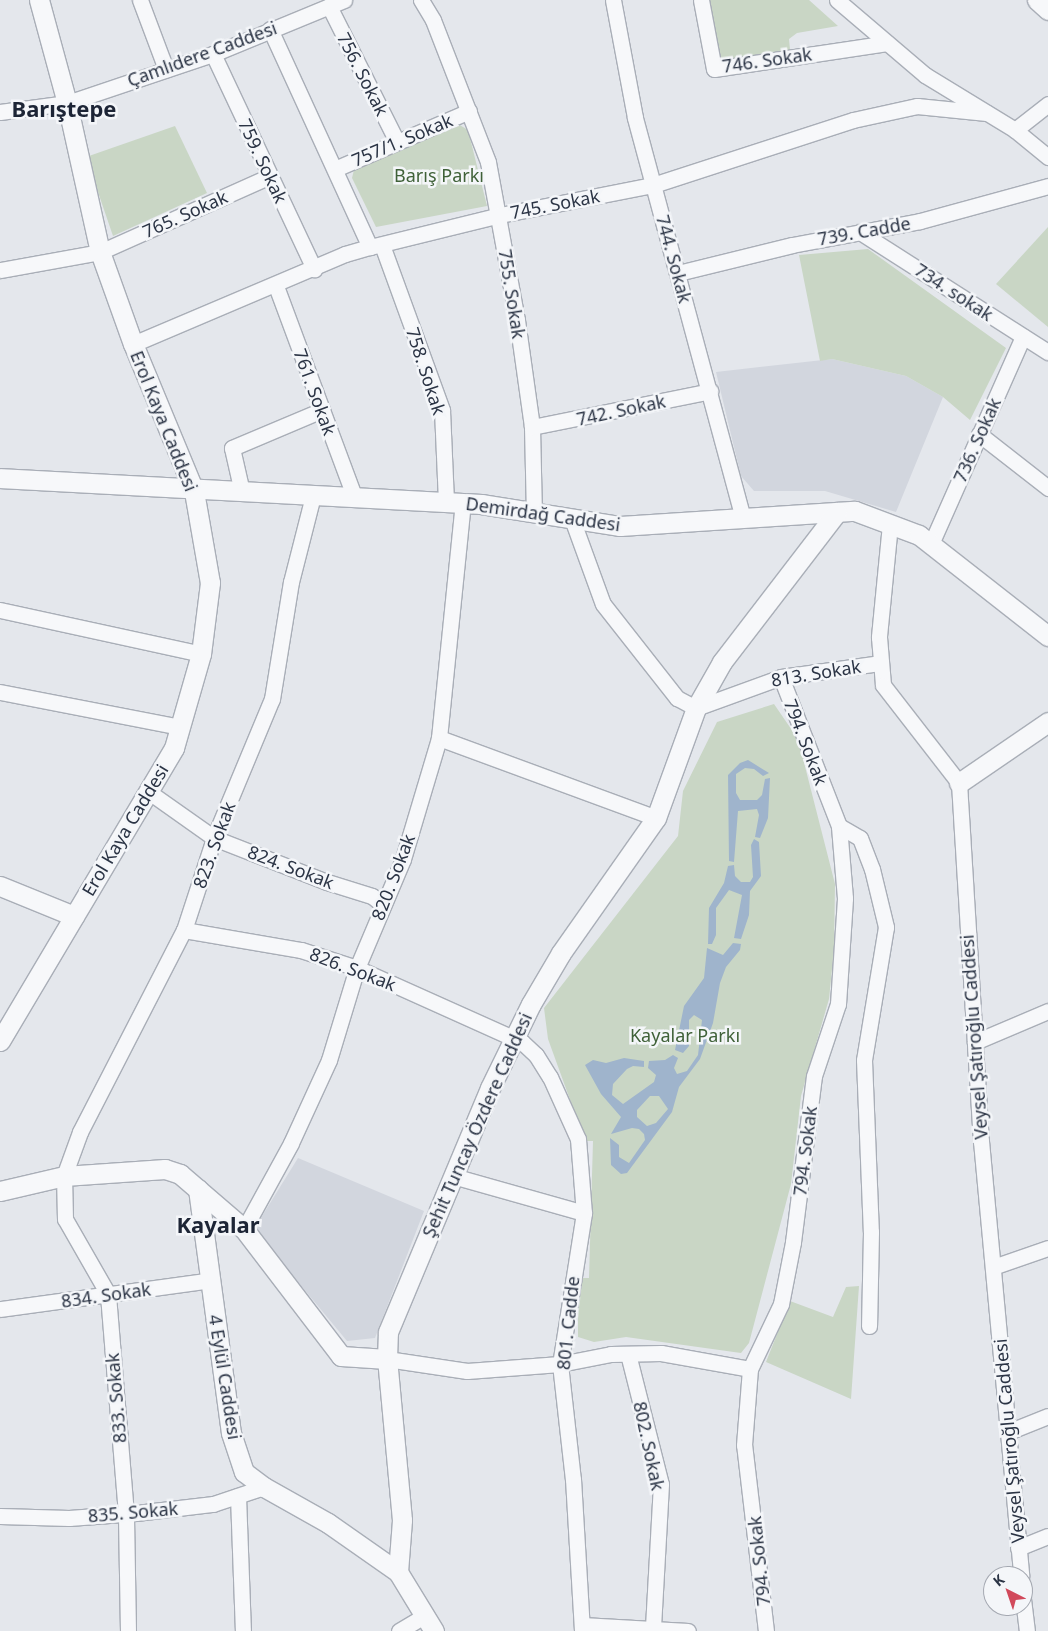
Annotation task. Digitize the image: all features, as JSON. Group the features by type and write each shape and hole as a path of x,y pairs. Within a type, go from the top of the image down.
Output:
{"street":[{"name":"Erol Kaya Caddesi","path":"0,1041 150,792 174,748 201,654 210,583 194,491 133,344 100,252 67,103 39,0"},
{"path":"140,0 166,69"},
{"name":"Çamlıdere Caddesi","path":"0,112 67,103 213,54 344,0"},
{"name":"755. Sokak","path":"421,0 433,20 488,162 500,215 532,427 534,513"},
{"name":"744. Sokak","path":"613,0 635,118 743,517"},
{"name":"746. Sokak","path":"701,0 714,68 887,43"},
{"path":"837,0 925,75 1015,130 1048,157"},
{"path":"1037,0 1048,10"},
{"name":"756. Sokak","path":"328,6 397,142"},
{"name":"758. Sokak","path":"270,29 335,169 376,246 442,410 455,503"},
{"name":"759. Sokak","path":"213,54 314,269"},
{"path":"1015,130 1048,104"},
{"name":"745. Sokak","path":"133,344 314,269 376,246 500,215 653,185 853,120 917,106 987,113"},
{"name":"757/1. Sokak","path":"335,169 469,112"},
{"name":"765. Sokak","path":"0,270 100,252 270,176"},
{"name":"739. Cadde","path":"678,273 792,244 929,219 1048,186"},
{"name":"734. sokak","path":"860,232 1048,352"},
{"name":"761. Sokak","path":"276,286 355,498"},
{"name":"736. Sokak","path":"931,544 1024,336"},
{"name":"742. Sokak","path":"532,427 710,391"},
{"path":"242,492 232,448 322,410"},
{"path":"979,434 1048,488"},
{"name":"Demirdağ Caddesi","path":"0,478 194,491 455,503 620,526 855,511 919,535 1048,636"},
{"name":"823. Sokak","path":"64,1176 80,1132 184,930 214,838 272,698 291,582 313,496"},
{"name":"820. Sokak","path":"244,1229 291,1143 328,1060 357,968 403,859 439,738 455,503"},
{"name":"Şehit Tuncay Özdere Caddesi","path":"398,1572 402,1520 387,1359 388,1332 512,1038 561,953 656,818 696,708 722,662 837,512"},
{"path":"572,519 603,604 677,698 696,708"},
{"path":"890,524 879,637 883,685 959,783 1047,723"},
{"path":"0,610 201,654"},
{"name":"813. Sokak","path":"696,708 781,677 881,663"},
{"name":"794. Sokak","path":"766,1631 744,1445 750,1369 781,1304 793,1242 814,1076 838,1004 845,898 839,826 781,677"},
{"path":"0,694 180,727"},
{"path":"439,738 656,818"},
{"name":"Veysel Şatıroğlu Caddesi","path":"959,783 975,1042 1020,1566"},
{"name":"824. Sokak","path":"150,792 214,838 327,882 372,896 383,905"},
{"path":"839,826 860,838 872,869 886,926 864,1060 871,1232 869,1326"},
{"path":"0,886 74,916"},
{"name":"826. Sokak","path":"184,930 301,950 357,968 512,1038"},
{"path":"975,1042 1048,1011"},
{"name":"801. Cadde","path":"512,1038 529,1048 546,1069 578,1139 584,1213 560,1364 573,1479 582,1628"},
{"path":"0,1191 64,1176 165,1169 180,1174 244,1229 341,1356 387,1359 467,1371 560,1364 628,1354 661,1353 750,1369"},
{"name":"833. Sokak","path":"64,1176 65,1219 108,1294 126,1514 128,1631"},
{"path":"453,1176 584,1213"},
{"name":"4 Eylül Caddesi","path":"198,1189 231,1433 244,1472 264,1487 328,1523 398,1572"},
{"path":"993,1267 1048,1248"},
{"name":"834. Sokak","path":"0,1309 211,1280"},
{"name":"802. Sokak","path":"628,1354 661,1484 653,1629"},
{"path":"1008,1432 1048,1416"},
{"name":"835. Sokak","path":"0,1516 69,1518 126,1514 213,1504 264,1487"},
{"path":"238,1496 243,1631"},
{"path":"1018,1548 1048,1536"},
{"path":"398,1572 428,1624 399,1631"},
{"path":"1025,1616 1027,1631"},
{"path":"582,1628 688,1631"}],"shaded area":[{"path":"832,359 906,376 943,397 896,512 825,491 754,491 741,476 716,372"},
{"path":"298,1158 424,1211 375,1338 347,1341 254,1229"}],"green space":[{"path":"703,0 809,0 838,26 797,33 789,39 791,60 719,71"},
{"name":"Barış Parkı","path":"458,124 468,130 487,206 376,227 352,178 354,170"},
{"path":"175,126 207,193 113,236 86,157"},
{"path":"1048,227 1048,327 996,284"},
{"path":"868,249 1006,348 970,420 943,397 906,376 832,359 820,361 799,255"},
{"name":"Kayalar Parkı","path":"774,704 798,739 835,884 834,949 829,999 801,1096 791,1184 749,1343 741,1353 626,1337 594,1342 578,1337 578,1278 589,1278 593,1141 585,1141 548,1039 544,1008 678,836 683,791 717,722"},
{"path":"859,1286 851,1399 766,1362 790,1301 833,1317 846,1287"}],"water":[{"path":"748,760 769,773 763,776 754,769 745,768 736,774 736,793 740,800 757,800 762,795 765,779 770,778 768,818 760,838 755,837 759,815 757,809 738,811 734,862 729,861 728,775 740,763"},
{"path":"754,839 759,842 761,876 750,891 749,915 741,939 734,938 742,895 729,890 716,908 716,935 712,944 708,944 709,908 724,883 728,866 734,865 735,876 741,882 750,882 753,877 751,845"},
{"path":"733,943 741,944 740,950 726,967 720,983 713,1023 700,1059 679,1087 672,1112 627,1173 621,1174 611,1165 610,1138 619,1145 619,1157 629,1163 645,1140 644,1134 639,1129 632,1128 611,1134 621,1117 601,1094 585,1065 593,1060 606,1063 624,1058 644,1061 644,1067 633,1066 627,1069 613,1084 612,1095 623,1104 654,1082 656,1075 648,1068 649,1061 665,1060 673,1055 678,1058 674,1068 677,1074 687,1071 698,1055 702,1020 694,1015 689,1020 689,1046 683,1053 675,1050 684,1006 704,978 707,948 723,955","holes":["650,1096 659,1096 668,1109 656,1123 647,1126 637,1117 637,1110"]}],"district":[{"name":"Barıştepe","path":"64,109"},
{"name":"Kayalar","path":"218,1225"}]}
